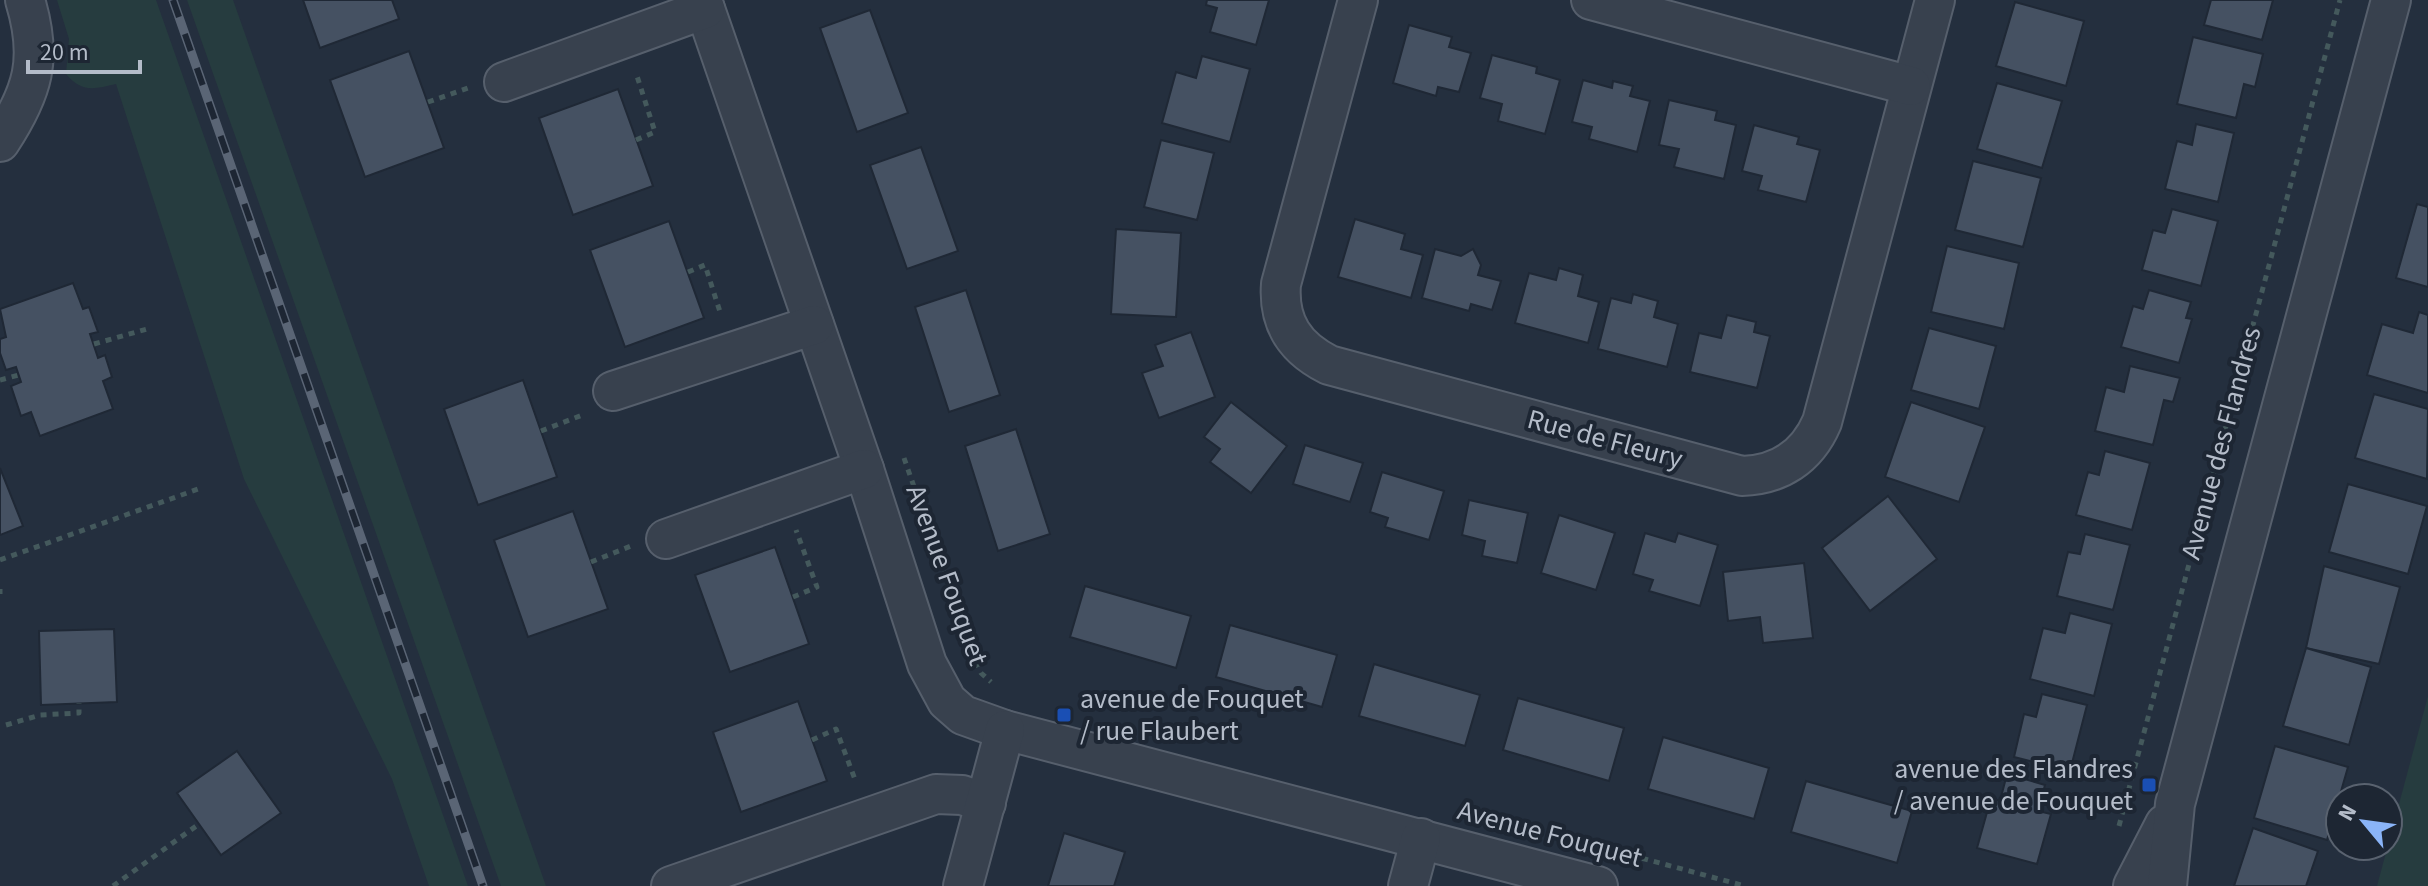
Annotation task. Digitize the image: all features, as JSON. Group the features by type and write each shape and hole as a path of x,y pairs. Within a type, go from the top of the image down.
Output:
{"street":[{"path":"0,142 32,82 35,58 33,28 25,0"},
{"name":"Rue de Fleury","path":"1358,0 1281,284 1283,318 1299,345 1329,365 1742,476 1778,470 1807,450 1815,437 1935,0"},
{"path":"1591,0 1911,86"},
{"name":"Avenue des Flandres","path":"2167,886 2175,804 2391,0"},
{"path":"504,82 625,38 704,4"},
{"name":"Avenue Fouquet","path":"704,4 935,683 947,701 963,715 1005,730 1598,886"},
{"path":"602,401 733,351 814,325"},
{"path":"666,539 864,469"},
{"path":"963,886 1005,730"},
{"path":"671,886 936,794 962,795 986,803"},
{"name":"Avenue des Flandres","path":"2133,886 2175,804"},
{"path":"1408,886 1421,838"}],"path":[{"name":"Avenue des Flandres","path":"2115,839 2340,0"},
{"path":"625,38 655,132 636,140"},
{"path":"688,272 705,265 733,351"},
{"path":"94,344 147,329"},
{"path":"0,380 19,375"},
{"path":"541,431 602,401"},
{"name":"Avenue Fouquet","path":"903,457 974,659 981,673 995,684"},
{"path":"0,560 201,488"},
{"path":"784,497 817,587 793,597"},
{"path":"6,725 40,715 79,713 79,703"},
{"path":"812,740 836,729 869,817"},
{"path":"113,886 199,824"},
{"name":"Avenue Fouquet","path":"1611,850 1745,886"}],"green space":[{"path":"57,0 156,0 468,886 429,886 392,779 244,479 116,84 83,87 66,74 69,39"},
{"path":"187,0 233,0 546,886 501,886"},
{"path":"2428,696 2428,886 2377,886 2383,862 2404,862 2404,785"}],"building":[{"path":"303,0 392,0 399,19 320,48"},
{"path":"1207,0 1269,0 1256,45 1210,32 1217,8 1206,5"},
{"path":"2211,0 2273,0 2262,40 2204,25"},
{"path":"2015,2 2084,21 2066,86 1996,66"},
{"path":"870,10 908,113 857,132 820,28"},
{"path":"1409,25 1452,37 1449,47 1471,53 1459,92 1438,87 1436,96 1393,83"},
{"path":"2193,37 2263,54 2255,87 2244,84 2236,118 2177,104"},
{"path":"409,51 444,148 365,177 330,80"},
{"path":"1492,55 1537,67 1536,73 1560,80 1545,134 1498,121 1502,104 1480,98"},
{"path":"1202,56 1250,69 1230,142 1162,123 1176,72 1196,78"},
{"path":"1583,80 1612,88 1613,81 1633,86 1630,96 1650,101 1637,152 1589,139 1592,127 1572,122"},
{"path":"1997,83 2062,101 2042,168 1977,149"},
{"path":"618,89 653,186 573,215 539,118"},
{"path":"1669,100 1717,111 1715,120 1736,125 1724,179 1674,167 1679,149 1659,145"},
{"path":"2196,124 2234,133 2218,202 2165,189 2177,141 2192,145"},
{"path":"1754,125 1799,137 1797,144 1820,150 1806,202 1758,190 1762,176 1742,171"},
{"path":"1161,140 1214,153 1197,220 1144,207"},
{"path":"921,147 958,251 907,269 870,165"},
{"path":"1973,161 2041,178 2023,247 1955,230"},
{"path":"2417,204 2428,207 2428,287 2396,278"},
{"path":"2172,209 2218,221 2201,286 2142,270 2153,230 2165,233"},
{"path":"1355,219 1405,234 1401,249 1423,255 1411,298 1338,277"},
{"path":"669,221 704,318 625,347 590,250"},
{"path":"1116,229 1181,233 1176,317 1111,314"},
{"path":"1947,246 2019,263 2004,329 1931,312"},
{"path":"1435,249 1461,256 1473,249 1481,265 1478,275 1501,281 1492,310 1471,304 1469,311 1422,298"},
{"path":"1559,268 1583,275 1578,296 1599,302 1588,343 1515,323 1529,273 1556,280"},
{"path":"73,283 83,309 89,307 98,332 90,334 98,358 105,355 112,377 103,381 113,409 40,436 31,412 21,416 11,386 21,382 16,367 6,370 0,353 0,339 6,337 0,309"},
{"path":"966,290 1000,395 949,412 915,307"},
{"path":"2149,290 2191,302 2186,318 2192,319 2179,363 2121,347 2133,306 2143,309"},
{"path":"1633,294 1658,301 1654,317 1678,324 1667,367 1598,349 1611,298 1631,303"},
{"path":"2419,312 2428,315 2428,393 2367,375 2382,324 2413,333"},
{"path":"1727,315 1756,322 1754,332 1770,336 1757,388 1690,372 1699,333 1721,338"},
{"path":"1929,328 1996,346 1979,409 1911,390"},
{"path":"1191,332 1215,397 1159,418 1142,373 1163,366 1155,345"},
{"path":"2130,366 2180,378 2173,402 2164,400 2153,445 2095,431 2106,387 2124,392"},
{"path":"523,380 557,477 478,505 444,409"},
{"path":"2374,394 2428,409 2427,479 2355,458"},
{"path":"1231,402 1287,446 1251,493 1210,462 1220,449 1204,437"},
{"path":"1911,402 1985,427 1959,502 1885,477"},
{"path":"1016,429 1050,534 998,551 965,446"},
{"path":"1305,445 1363,463 1350,502 1293,484"},
{"path":"2105,451 2150,463 2132,530 2076,515 2088,472 2099,475"},
{"path":"0,468 23,526 0,535"},
{"path":"1382,472 1444,491 1429,540 1385,527 1388,518 1370,512"},
{"path":"2348,484 2427,506 2408,574 2329,552"},
{"path":"1888,496 1937,559 1870,611 1822,548"},
{"path":"1469,500 1528,513 1517,563 1482,556 1485,541 1462,535"},
{"path":"573,511 608,609 528,637 494,540"},
{"path":"1559,515 1615,533 1596,590 1541,573"},
{"path":"1645,533 1675,542 1678,533 1718,545 1700,606 1649,591 1653,580 1633,574"},
{"path":"2085,534 2130,545 2113,610 2057,596 2068,552 2080,554"},
{"path":"775,547 809,644 730,672 695,575"},
{"path":"1804,563 1813,638 1763,643 1760,617 1728,621 1723,572"},
{"path":"2324,566 2400,587 2379,664 2306,648"},
{"path":"1085,586 1191,616 1176,668 1070,637"},
{"path":"2070,613 2112,624 2094,696 2030,679 2043,628 2065,633"},
{"path":"1230,625 1337,655 1322,707 1216,677"},
{"path":"114,629 117,702 41,705 39,631"},
{"path":"2306,648 2371,667 2349,745 2283,726"},
{"path":"1374,664 1480,695 1465,746 1359,716"},
{"path":"2042,694 2087,705 2070,771 2014,757 2024,714 2036,717"},
{"path":"1518,698 1624,728 1609,781 1503,750"},
{"path":"798,701 827,781 741,812 713,732"},
{"path":"1663,737 1769,768 1754,819 1648,789"},
{"path":"2275,746 2348,767 2344,782 2324,782 2324,839 2254,818"},
{"path":"237,751 281,813 221,855 177,793"},
{"path":"2007,774 2045,785 2038,811 2051,814 2037,864 1977,848 1991,798 2000,801"},
{"path":"1806,781 1912,811 1897,863 1791,832"},
{"path":"2253,828 2318,851 2306,886 2234,886"},
{"path":"1064,833 1125,852 1114,886 1048,886"}],"railway":[{"path":"173,0 483,886"}],"place":[{"name":"avenue de Fouquet / rue Flaubert","path":"1064,715"},
{"name":"avenue des Flandres / avenue de Fouquet","path":"2149,785"}]}
